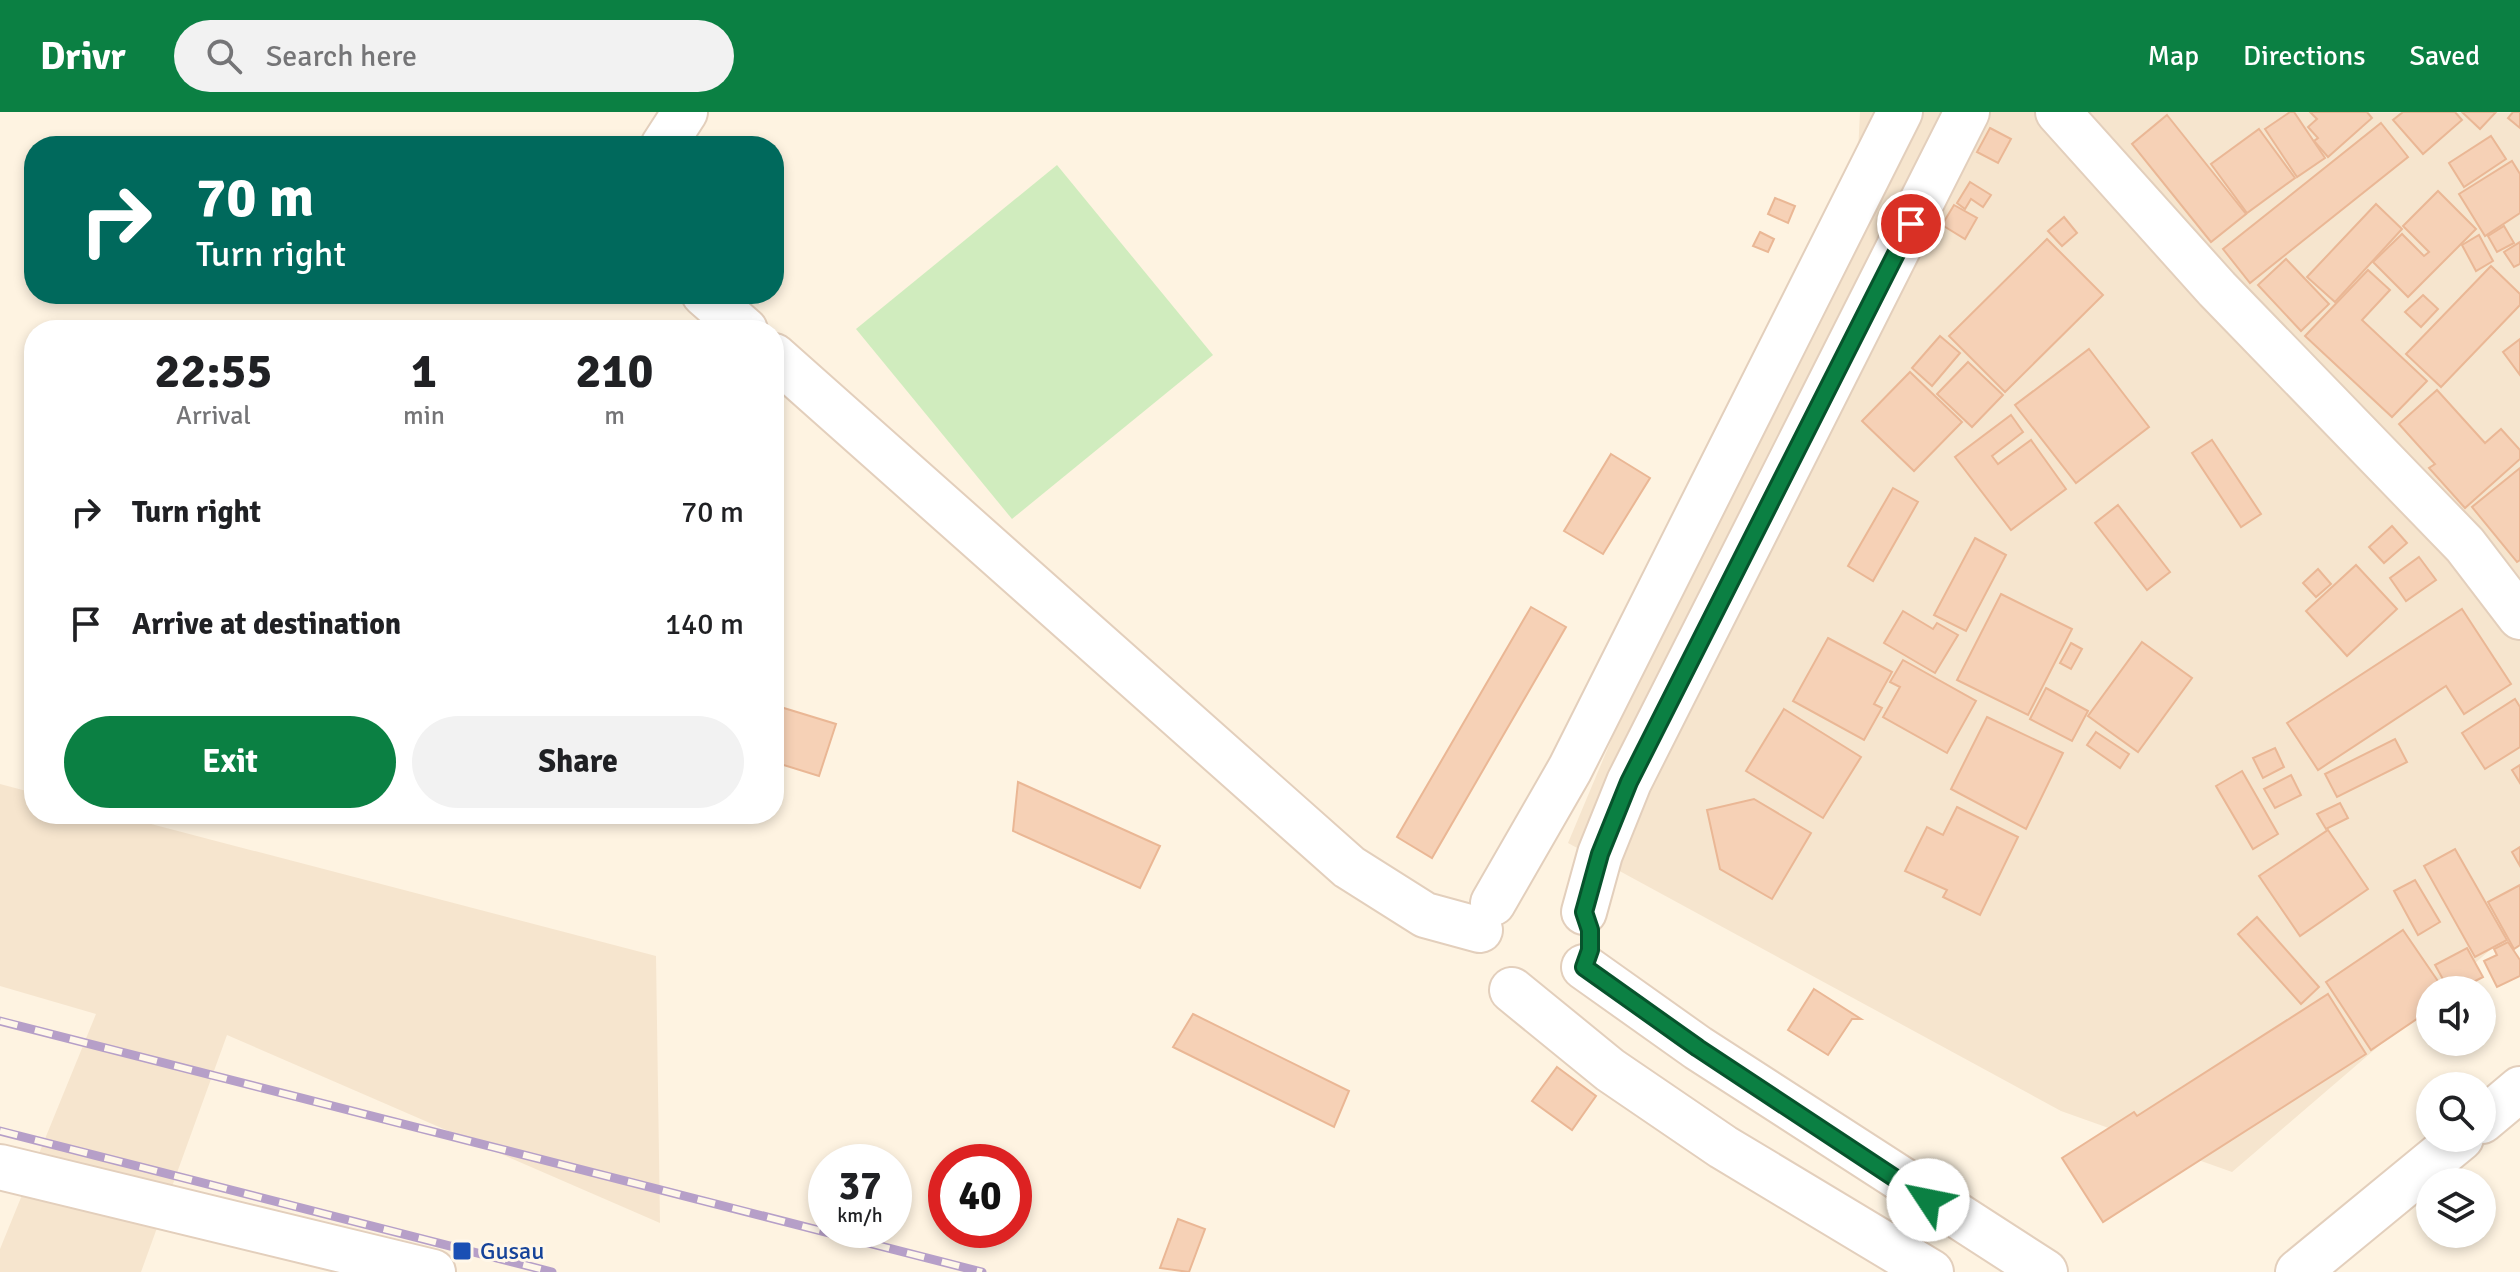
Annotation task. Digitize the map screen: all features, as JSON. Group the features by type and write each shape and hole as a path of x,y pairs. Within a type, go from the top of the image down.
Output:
{"street":[{"path":"669,136 685,112"},
{"path":"1900,112 1570,769 1487,916 1481,954 1492,976 1610,1070 1723,1147 1931,1272"},
{"path":"1584,912 1600,854 1629,782 1967,112"},
{"path":"2083,119 2217,289 2465,545 2520,617"},
{"path":"715,304 734,320"},
{"path":"784,365 1349,867 1425,915 1487,916 1511,890 1542,885 1571,896 1584,912 1590,940 1584,967 1571,982 1555,992 1536,995 1512,990"},
{"path":"1584,967 1698,1048 2045,1272"},
{"path":"2496,1109 2520,1089"},
{"path":"2316,1264 2445,1152"},
{"path":"0,1167 433,1272"}],"shaded area":[{"path":"1860,112 2520,112 2520,924 2460,976 2416,976 2416,1014 2232,1172 2061,1111 1568,843 1858,153"},
{"path":"0,784 24,790 24,824 151,824 656,956 660,1223 227,1035 141,1272 0,1272 0,1249 96,1014 0,986"}],"green space":[{"path":"1057,165 1213,355 1012,519 856,329"}],"building":[{"path":"2294,112 2325,158 2297,177 2265,129"},
{"path":"2310,112 2367,112 2372,118 2328,157 2314,141 2318,138 2308,127 2317,119"},
{"path":"2403,112 2455,112 2462,120 2423,154 2393,120"},
{"path":"2462,112 2496,112 2480,129"},
{"path":"2513,112 2520,112 2520,128 2508,118"},
{"path":"2167,115 2246,214 2211,242 2132,144"},
{"path":"2381,123 2408,157 2250,283 2223,249"},
{"path":"1990,128 2011,139 1998,163 1977,152"},
{"path":"2259,129 2295,178 2247,213 2211,164"},
{"path":"2491,136 2506,159 2464,187 2449,163"},
{"path":"2512,161 2520,174 2520,213 2485,236 2459,194"},
{"path":"1970,182 1991,195 1983,207 1971,199 1965,209 1957,203"},
{"path":"2438,191 2476,229 2408,297 2373,262 2402,234 2424,256 2429,252 2403,226"},
{"path":"1775,198 1795,206 1788,223 1768,214"},
{"path":"2376,204 2402,229 2335,302 2307,277"},
{"path":"1954,205 1977,218 1965,239 1942,225"},
{"path":"2064,217 2077,233 2062,246 2048,231"},
{"path":"2504,226 2514,243 2497,252 2488,236"},
{"path":"1760,232 1774,239 1768,252 1753,246"},
{"path":"2479,235 2493,261 2476,271 2462,245"},
{"path":"2047,239 2103,295 2005,392 1949,336"},
{"path":"2520,242 2520,264 2514,267 2504,252"},
{"path":"2286,259 2329,304 2301,331 2258,285"},
{"path":"2491,266 2520,294 2520,305 2441,387 2406,354"},
{"path":"2368,270 2390,290 2362,320 2427,381 2392,417 2305,336"},
{"path":"2423,295 2438,309 2421,327 2405,312"},
{"path":"1940,336 1960,353 1932,386 1912,368"},
{"path":"2520,339 2520,375 2503,352"},
{"path":"2089,349 2149,427 2076,483 2015,405"},
{"path":"1968,362 2003,395 1972,427 1937,394"},
{"path":"1910,372 1962,422 1914,471 1862,421"},
{"path":"2437,390 2485,443 2501,429 2520,450 2520,459 2465,508 2429,468 2435,464 2399,424"},
{"path":"2011,415 2023,432 1992,456 1998,464 2031,440 2066,489 2011,530 1955,457"},
{"path":"2212,440 2261,514 2241,527 2192,453"},
{"path":"1611,454 1650,478 1603,554 1564,531"},
{"path":"2520,468 2520,560 2517,562 2472,507"},
{"path":"1893,488 1918,502 1873,581 1848,566"},
{"path":"2118,505 2170,572 2147,590 2095,523"},
{"path":"2392,526 2407,543 2384,563 2369,547"},
{"path":"1975,538 2006,555 1966,631 1934,615"},
{"path":"2419,557 2436,580 2406,601 2390,578"},
{"path":"2356,565 2397,609 2347,656 2306,611"},
{"path":"2318,569 2331,584 2316,597 2303,583"},
{"path":"2001,594 2072,629 2028,715 1957,680"},
{"path":"1531,607 1566,627 1432,858 1397,837"},
{"path":"2462,609 2511,684 2464,714 2446,686 2318,770 2287,723"},
{"path":"1903,611 1933,629 1937,623 1958,635 1935,673 1884,643"},
{"path":"1828,638 1892,672 1874,704 1882,708 1864,740 1793,701"},
{"path":"2142,642 2192,678 2138,752 2088,716"},
{"path":"2071,643 2082,649 2071,669 2060,663"},
{"path":"1903,660 1976,701 1947,753 1883,717 1900,687 1890,682"},
{"path":"2046,688 2088,711 2072,741 2030,719"},
{"path":"2515,699 2520,707 2520,747 2485,769 2462,733"},
{"path":"784,708 836,724 819,776 784,765"},
{"path":"1784,709 1861,757 1823,818 1746,771"},
{"path":"1987,717 2063,753 2026,829 1951,789"},
{"path":"2096,732 2129,754 2120,768 2087,745"},
{"path":"2395,739 2407,762 2337,797 2325,774"},
{"path":"2275,748 2284,767 2263,778 2253,758"},
{"path":"2520,765 2520,783 2512,770"},
{"path":"2242,771 2278,834 2253,849 2216,786"},
{"path":"2291,775 2301,795 2275,808 2264,789"},
{"path":"1018,782 1160,846 1140,888 1013,831"},
{"path":"1754,799 1811,833 1772,899 1720,869 1707,810"},
{"path":"2340,803 2348,818 2326,829 2317,814"},
{"path":"1957,807 2018,837 1980,915 1943,897 1947,890 1905,871 1927,827 1943,835"},
{"path":"2328,830 2368,889 2300,936 2259,876"},
{"path":"2520,847 2520,866 2512,852"},
{"path":"2455,849 2507,940 2475,957 2424,866"},
{"path":"2415,880 2440,922 2418,935 2394,891"},
{"path":"2520,885 2520,945 2514,949 2488,902"},
{"path":"2257,917 2319,987 2301,1004 2238,934"},
{"path":"2403,930 2434,976 2416,976 2416,1019 2371,1050 2326,982"},
{"path":"2508,942 2520,960 2520,976 2497,987 2496,976 2492,976 2484,961 2497,955 2494,949"},
{"path":"2467,948 2482,976 2441,976 2435,965"},
{"path":"1814,989 1861,1019 1852,1019 1828,1055 1788,1030"},
{"path":"2328,994 2366,1054 2103,1222 2062,1158 2134,1112 2137,1116"},
{"path":"1193,1014 1349,1091 1334,1127 1173,1047"},
{"path":"1557,1067 1596,1096 1572,1130 1532,1101"},
{"path":"1178,1219 1205,1229 1189,1272 1160,1268"}],"railway":[{"path":"0,1021 982,1272"},
{"path":"0,1131 552,1272"}],"place":[{"name":"Gusau","path":"462,1251"}],"route":[{"path":"1911,224 1629,782 1600,854 1584,912 1590,930 1590,950 1584,967 1698,1048 1928,1200"}]}
